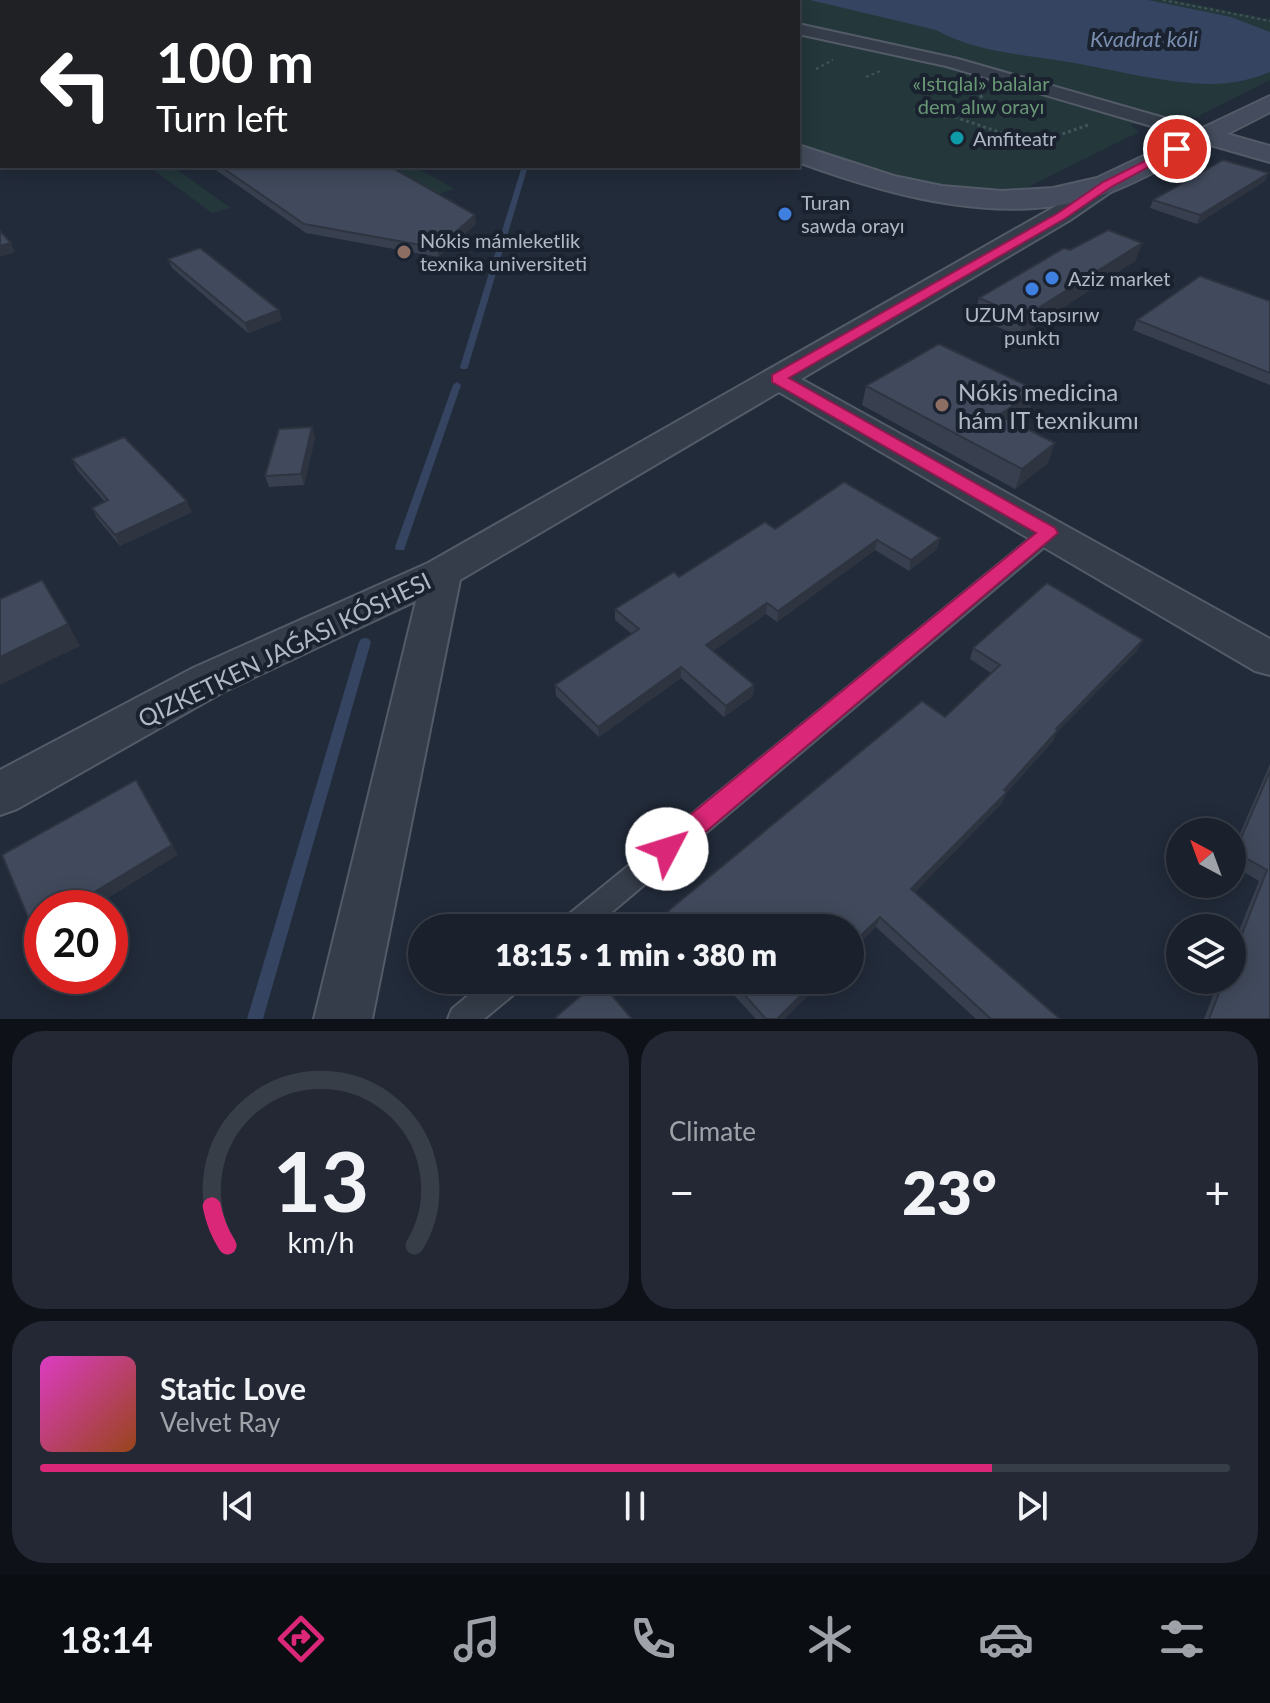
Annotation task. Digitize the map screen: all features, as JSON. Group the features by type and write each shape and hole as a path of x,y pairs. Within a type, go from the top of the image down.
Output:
{"main road":[{"path":"800,154 911,191 968,198 1016,199 1099,188 1270,103"},
{"path":"1206,136 1270,154"}],"street":[{"path":"800,29 846,37 1014,81 1206,136"},
{"path":"0,794 208,680 442,573 1062,215 1099,188"},
{"path":"1016,199 1047,201 1062,210 1062,215"},
{"path":"778,378 1270,659"},
{"path":"343,1019 442,573"}],"lane":[{"path":"589,914 1049,533"},
{"path":"462,1019 492,994"}],"path":[{"path":"1163,0 1270,21"},
{"path":"914,109 945,117 1014,81"},
{"path":"949,115 1034,144 1105,119 1118,111"}],"green space":[{"name":"«Istıqlal» balalar dem alıw orayı","path":"800,0 1174,0 1270,19 1270,80 1200,115 1202,117 1158,116 1133,121 1135,124 1131,125 1139,132 1022,190 980,191 899,179 800,144"},
{"path":"151,168 175,168 231,208 212,213"},
{"path":"393,168 417,168 455,189 439,194"}],"water":[{"name":"Kvadrat kóli","path":"810,0 1148,0 1231,17 1270,32 1270,72 1218,84 1159,79 986,48 936,30"}],"building":[{"path":"1223,160 1269,173 1200,215 1153,200"},
{"path":"223,168 393,168 475,215 437,248 304,224"},
{"path":"1108,230 1142,243 1024,317 979,298 1064,248 1070,250"},
{"path":"0,231 11,243 0,246"},
{"path":"200,248 279,310 245,323 168,259"},
{"path":"1200,276 1270,301 1270,373 1137,320"},
{"path":"939,344 1036,390 999,415 1055,443 1022,469 866,386"},
{"path":"312,427 301,474 265,476 279,429"},
{"path":"124,437 187,501 115,535 92,508 108,500 72,459"},
{"path":"844,482 940,538 911,560 877,540 778,611 767,603 706,645 754,685 726,706 681,667 598,727 555,685 639,629 615,609 674,572 679,577 765,522 775,529"},
{"path":"42,580 68,624 0,657 0,599"},
{"path":"1047,583 1143,640 1056,729 1004,790 1007,792 911,889 1060,1019 991,1019 880,917 864,932 864,914 671,914 668,911 922,701 945,717 1000,665 973,648"},
{"path":"1270,771 1270,1019 1209,1019 1219,994 1246,994 1246,924 1267,870 1246,858 1246,827"},
{"path":"136,780 172,845 98,890 24,890 24,908 2,855"},
{"path":"583,994 611,994 632,1019 557,1019"},
{"path":"744,994 802,994 777,1019 766,1019"}],"waterway":[{"path":"464,367 524,168"},
{"path":"400,547 457,385"},
{"path":"255,1019 365,642"}],"place":[{"name":"Amfiteatr","path":"957,138"},
{"name":"Turan sawda orayı","path":"785,214"},
{"name":"Nókis mámleketlik texnika universiteti","path":"404,252"},
{"name":"Aziz market","path":"1052,278"},
{"name":"UZUM tapsırıw punktı","path":"1032,289"},
{"name":"Nókis medicina hám IT texnikumı","path":"942,405"}],"route":[{"path":"667,849 1049,533 778,378 1088,200 1107,184 1177,149"}]}
